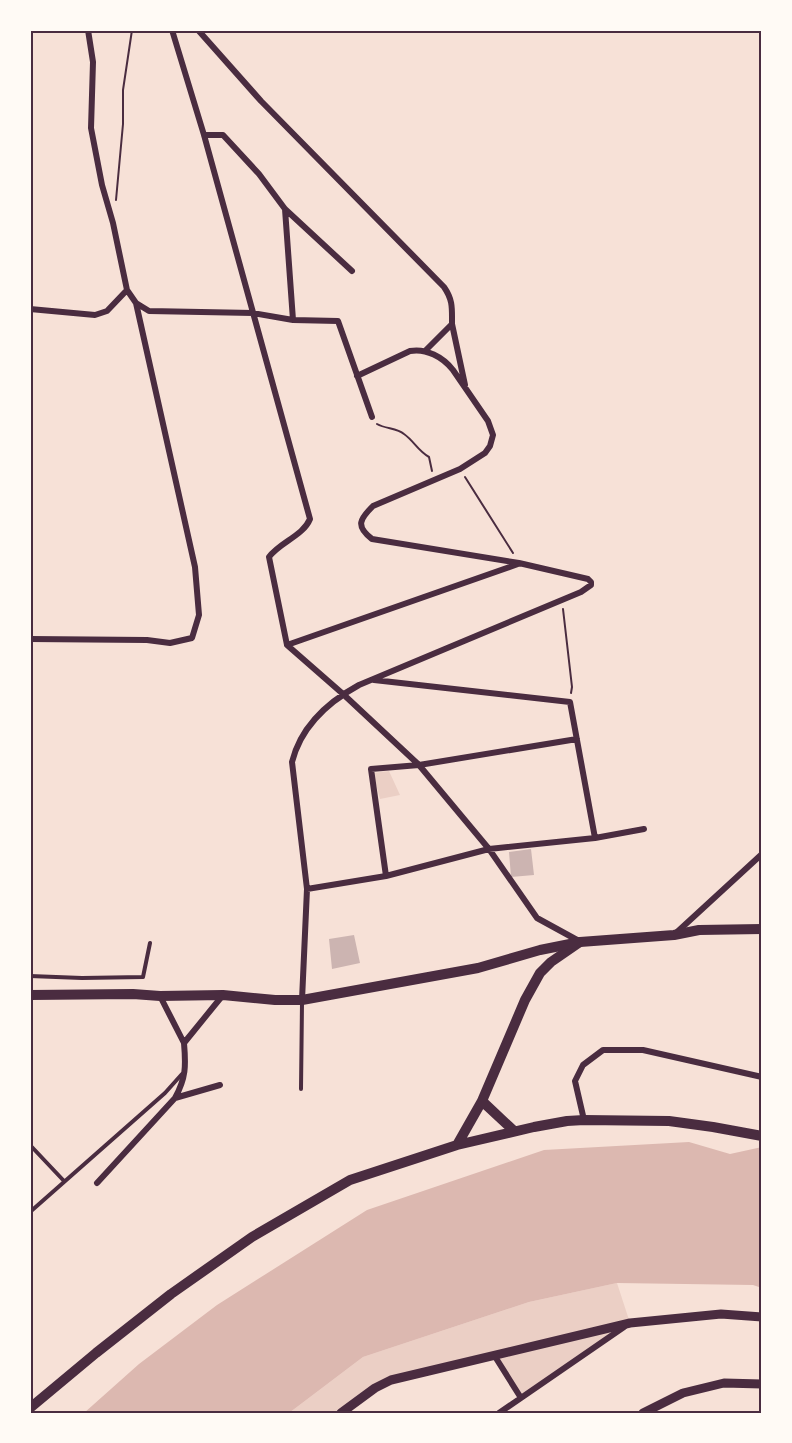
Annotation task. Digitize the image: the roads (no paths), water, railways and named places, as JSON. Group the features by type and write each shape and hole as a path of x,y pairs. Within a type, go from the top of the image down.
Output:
{"main road":[{"path":"30,995 223,995 302,1000 478,968 540,950 580,942 674,935 699,930 762,929"},
{"path":"456,1145 482,1101 525,1000 540,973 551,962 580,942"},
{"path":"482,1101 518,1131"},
{"path":"30,1408 171,1294 252,1237 350,1180 456,1145 567,1121 669,1121 713,1126 762,1136"}],"street":[{"path":"30,639 170,642 192,638 199,615 195,567 136,303 127,290 114,224 102,186 91,128 93,62 88,30"},
{"path":"172,30 204,135 310,519 307,527 274,550 269,557 287,645 419,765 489,849 537,918 580,942"},
{"path":"198,30 261,101 444,287 450,296 452,305 452,324 466,388"},
{"path":"204,135 223,135 259,174 285,208 352,271"},
{"path":"285,208 293,320"},
{"path":"30,309 95,315 107,311 127,290"},
{"path":"136,303 149,311 253,313 293,320 338,321 372,417"},
{"path":"425,351 452,324"},
{"path":"302,1000 307,889 292,762 302,735 327,707 343,694 562,601 591,585 588,579 519,563 372,539 363,532 361,523 365,514 374,506 460,469 485,453 493,435 489,421 466,388 448,364 435,355 425,351 410,351 357,375"},
{"path":"287,645 519,563"},
{"path":"372,680 570,702 595,838"},
{"path":"386,876 370,769 419,765 577,740"},
{"path":"307,889 386,876 489,849 595,838 644,829"},
{"path":"674,935 762,854"},
{"path":"184,1043 223,995"},
{"path":"97,1183 176,1098 182,1085 186,1061 184,1043 159,996"},
{"path":"584,1120 575,1081 583,1065 603,1050 643,1050 762,1077"},
{"path":"176,1098 220,1085"},
{"path":"341,1413 375,1388 391,1380 630,1323 722,1314 762,1317"},
{"path":"499,1413 630,1323"},
{"path":"494,1355 521,1398"},
{"path":"643,1413 684,1393 724,1383 762,1384"}],"lane":[{"path":"30,976 143,977 150,943"},
{"path":"301,1089 302,1000"},
{"path":"30,1212 165,1093 185,1072"},
{"path":"30,1145 64,1181"}]}
